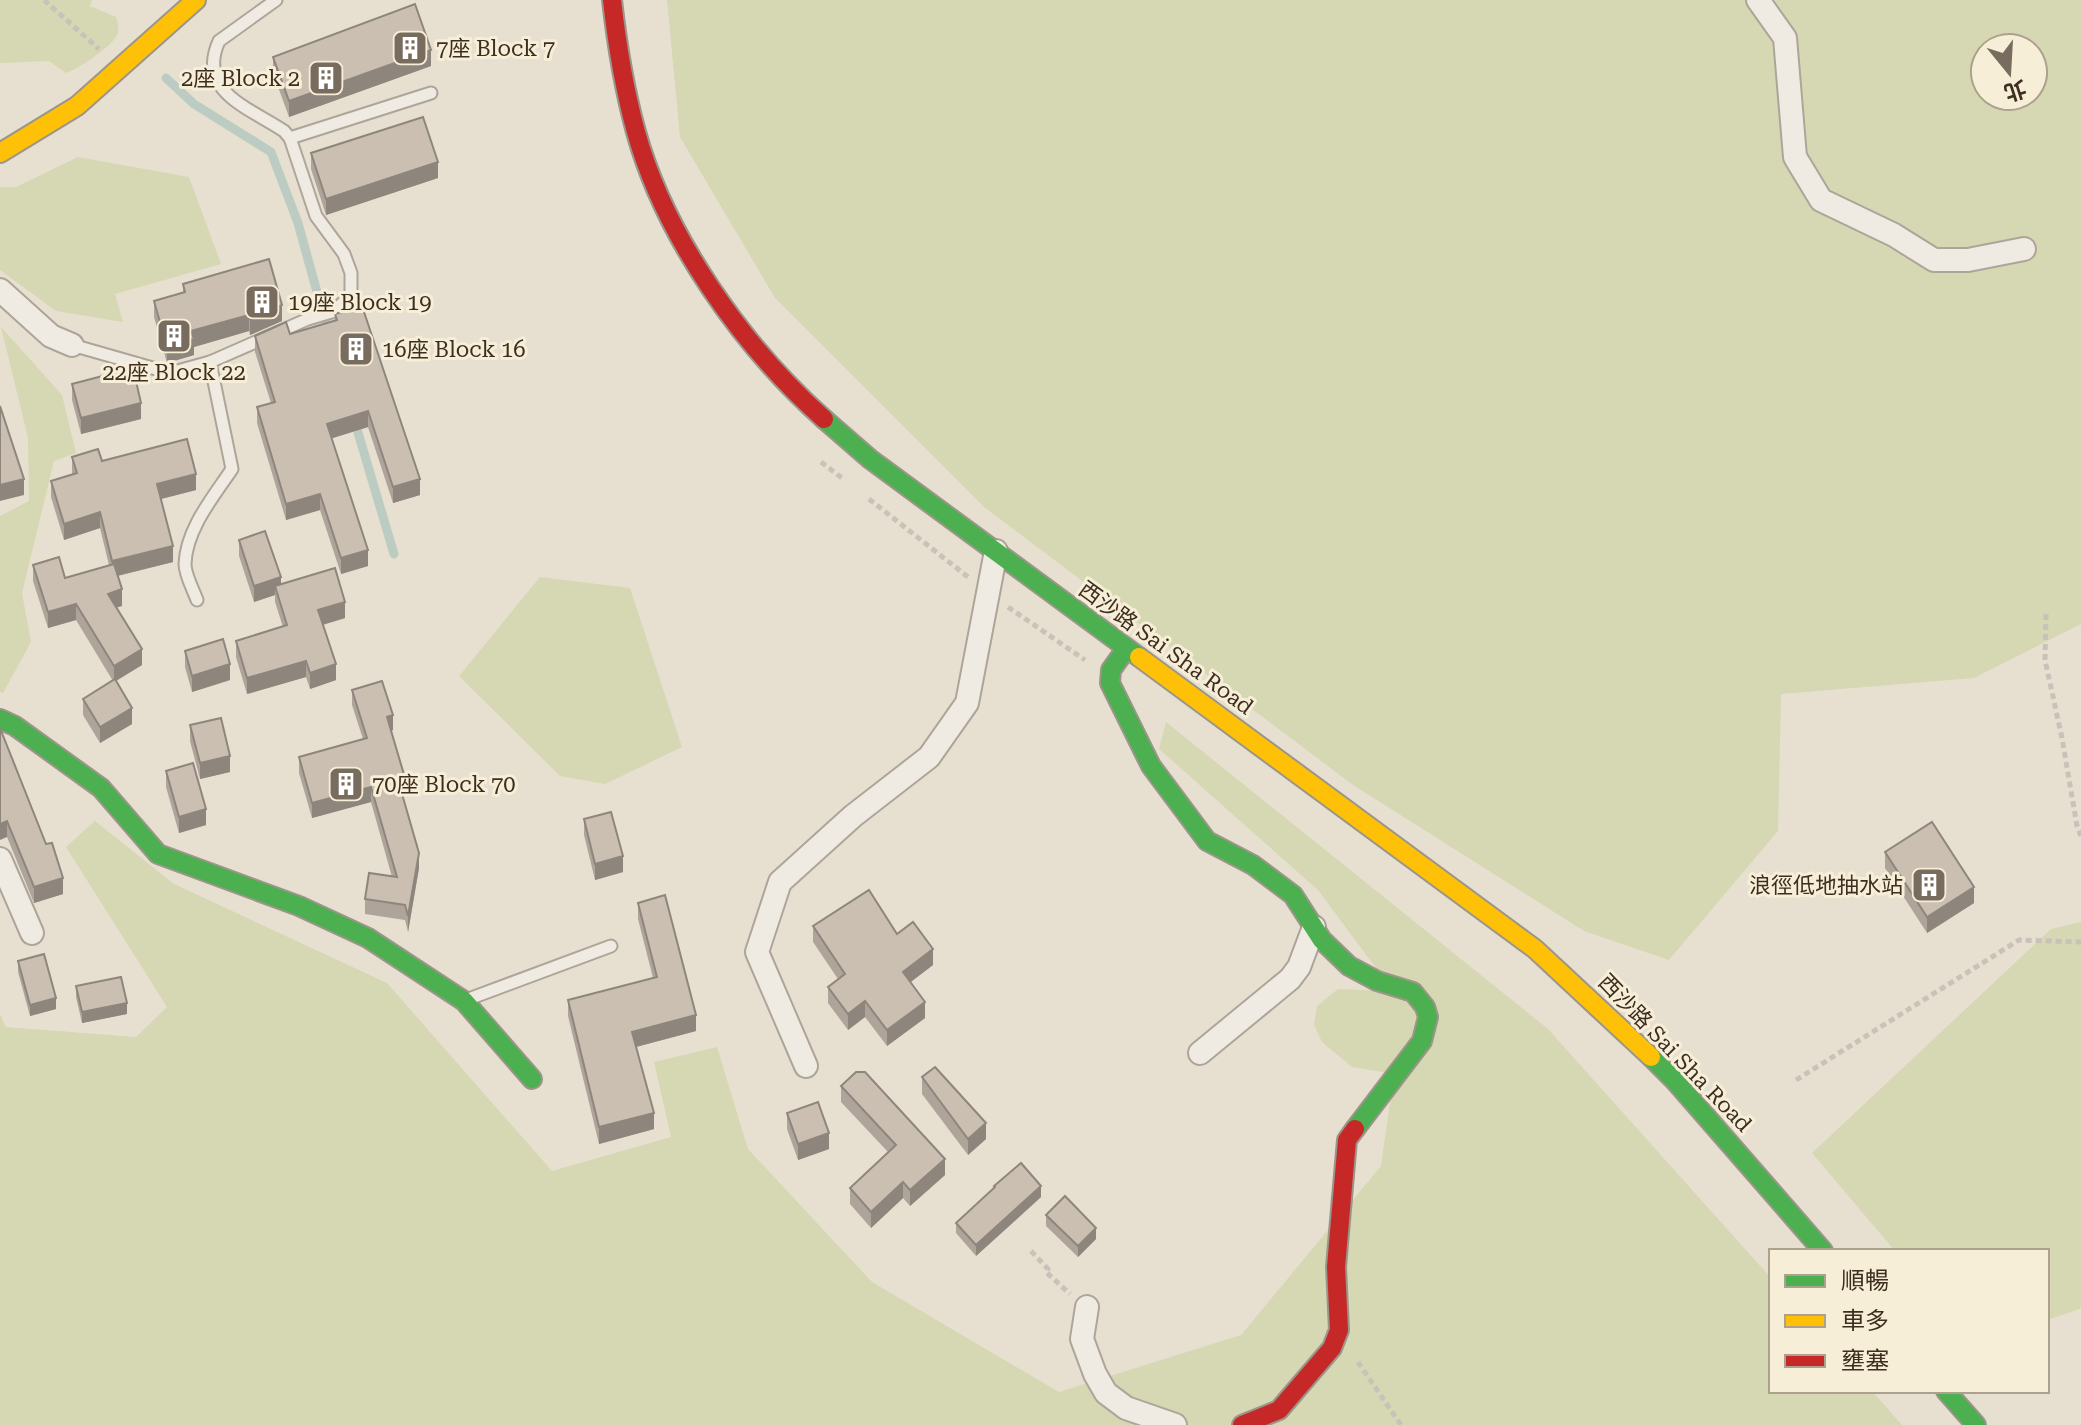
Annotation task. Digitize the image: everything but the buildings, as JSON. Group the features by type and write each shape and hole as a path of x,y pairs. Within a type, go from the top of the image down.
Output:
{"street":[{"path":"0,153 77,106 196,0"},
{"name":"西沙路 Sai Sha Road","path":"612,0 619,57 640,140 672,221 710,289 758,351 809,407 870,459 1535,949 1675,1081 1821,1249"},
{"path":"1758,0 1785,38 1795,157 1821,200 1894,235 1934,260 1968,260 2024,249"},
{"path":"0,290 51,336 72,345"},
{"path":"806,1066 757,952 780,882 853,816 929,757 967,703 996,551"},
{"path":"1126,649 1109,677 1120,707 1151,766 1200,833 1216,848 1253,865 1278,882 1293,895 1325,945 1349,966 1377,981 1413,992 1428,1017 1427,1028 1417,1049 1347,1140 1336,1267 1338,1336 1332,1348 1279,1410 1242,1425"},
{"path":"0,719 15,726 101,788 158,854 299,906 368,938 464,1001 532,1079"},
{"path":"0,859 32,933"},
{"path":"1200,1053 1290,979 1299,967 1314,927"},
{"path":"1087,1307 1082,1339 1106,1393 1126,1408 1175,1425"},
{"path":"1948,1393 1976,1425"}],"lane":[{"path":"72,345 170,373 210,362 308,319 335,311 351,294 351,273 344,254 316,216 290,138 224,92 214,73 215,51 219,41 276,0"},
{"path":"290,138 431,93"},
{"path":"197,600 185,566 188,546 203,513 232,469 210,362"},
{"path":"464,1001 611,946"},
{"path":"1328,1166 1347,1140"}],"path":[{"path":"44,0 99,49"},
{"path":"821,462 844,480"},
{"path":"868,499 986,592 1109,677"},
{"path":"2046,614 2045,660 2081,836"},
{"path":"1796,1080 2019,940 2081,942"},
{"path":"1031,1251 1063,1288"},
{"path":"1338,1336 1401,1425"}],"green space":[{"path":"0,0 92,0 90,6 116,17 118,32 100,52 66,73 49,61 0,63"},
{"path":"667,0 2081,0 2081,624 1974,678 1781,694 1778,831 1669,960 1584,931 1353,785 984,507 775,298 680,137"},
{"path":"78,157 189,177 221,264 115,294 123,322 56,311 0,270 0,187 16,187"},
{"path":"1,327 62,395 76,453 54,461 22,593 31,642 3,693 0,692 0,516 29,501 28,438"},
{"path":"540,577 630,588 682,747 605,784 560,776 459,676"},
{"path":"1166,722 1548,1029 1769,1276 1769,1393 1874,1393 1902,1425 0,1425 0,1014 6,1027 136,1037 167,1007 66,847 95,821 174,884 387,983 552,1171 671,1137 654,1062 717,1047 748,1149 872,1282 1059,1392 1241,1335 1381,1166 1394,1074 1352,1067 1322,1042 1314,1025 1317,1006 1338,989 1393,991 1318,890 1159,749"},
{"path":"2081,922 2081,1304 2080,1309 2049,1319 2049,1249 1893,1249 1812,1153 2051,929"}],"waterway":[{"path":"166,78 194,104 271,152 298,223 328,332"},
{"path":"354,419 394,554"}],"traffic: fast":[{"path":"824,419 870,459 1139,657"},
{"path":"1126,649 1111,670 1110,683 1151,766 1207,841 1253,865 1293,895 1322,940 1349,966 1377,981 1413,992 1425,1007 1428,1017 1422,1041 1355,1129"},
{"path":"0,719 15,726 101,788 158,854 299,906 368,938 464,1001 532,1079"},
{"path":"1651,1057 1821,1249"},
{"path":"1948,1393 1976,1425"}],"traffic: slow":[{"path":"0,153 77,106 196,0"},
{"path":"1139,657 1535,949 1651,1057"}],"traffic: jam":[{"path":"612,0 621,66 636,132 666,211 710,288 737,324 765,359 824,419"},
{"path":"1242,1425 1279,1410 1332,1348 1339,1330 1336,1267 1347,1140 1355,1129"}],"place":[{"name":"7座 Block 7","path":"410,48"},
{"name":"2座 Block 2","path":"326,78"},
{"name":"19座 Block 19","path":"262,302"},
{"name":"22座 Block 22","path":"174,336"},
{"name":"16座 Block 16","path":"356,349"},
{"name":"70座 Block 70","path":"346,784"},
{"name":"浪徑低地抽水站","path":"1929,885"}]}
